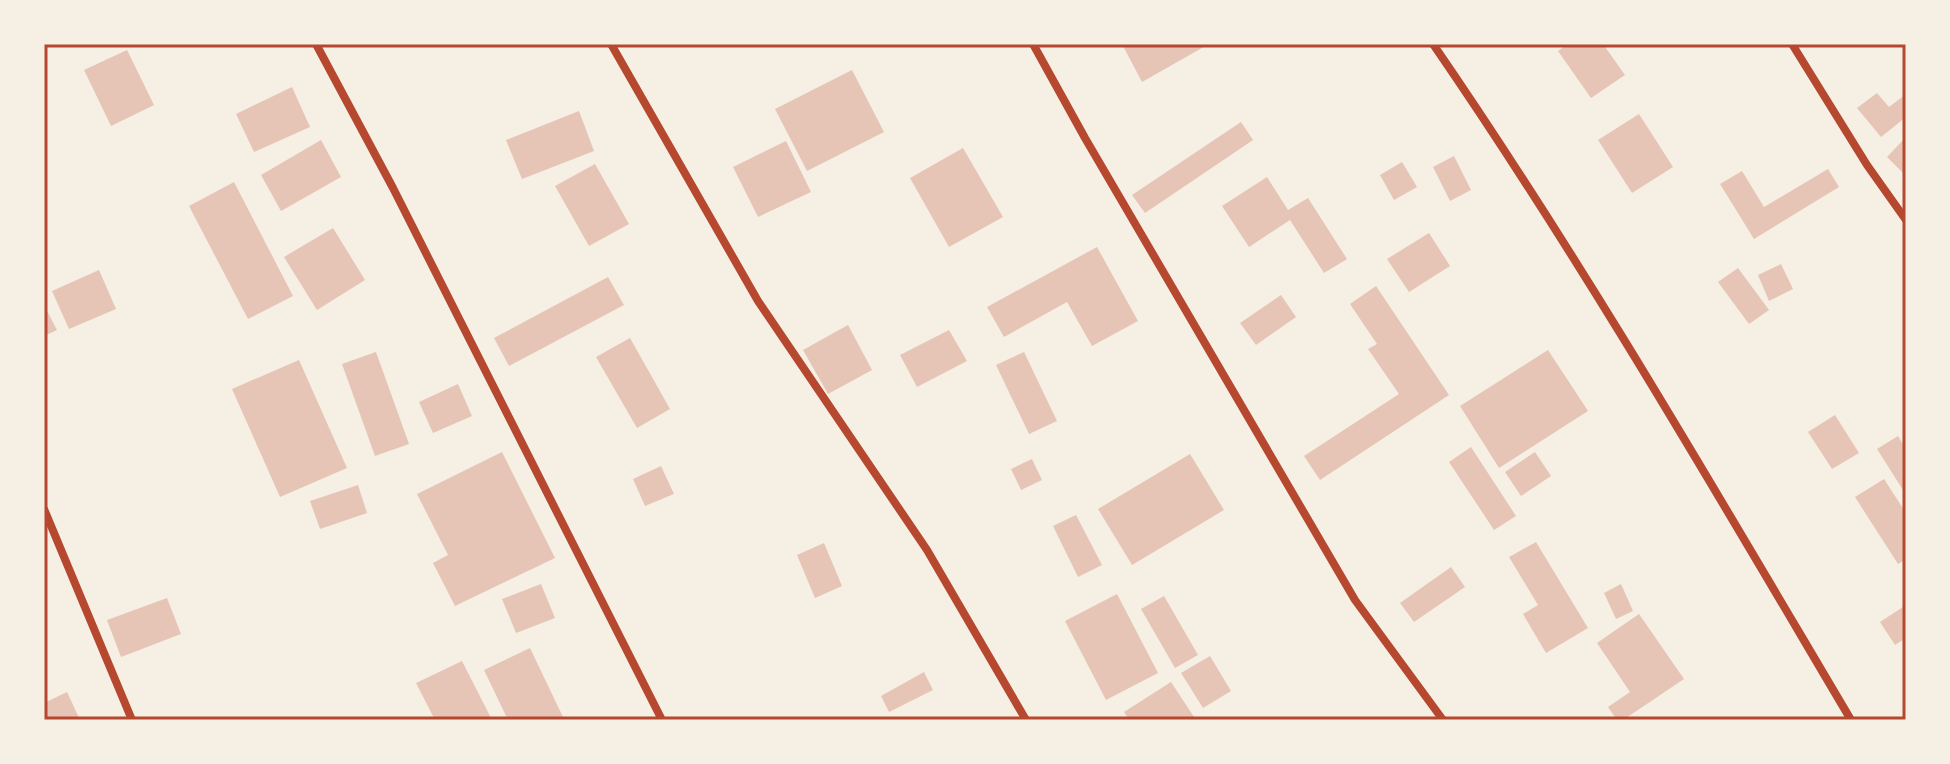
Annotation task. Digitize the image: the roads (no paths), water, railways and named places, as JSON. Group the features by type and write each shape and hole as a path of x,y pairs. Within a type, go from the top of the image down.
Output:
{"street":[{"path":"316,44 393,188 662,720"},
{"path":"611,44 758,301 927,550 1026,720"},
{"path":"1033,44 1355,600 1443,720"},
{"path":"1433,44 1498,139 1653,385 1851,720"},
{"path":"1792,44 1867,165 1906,220"},
{"path":"44,509 132,720"}]}
